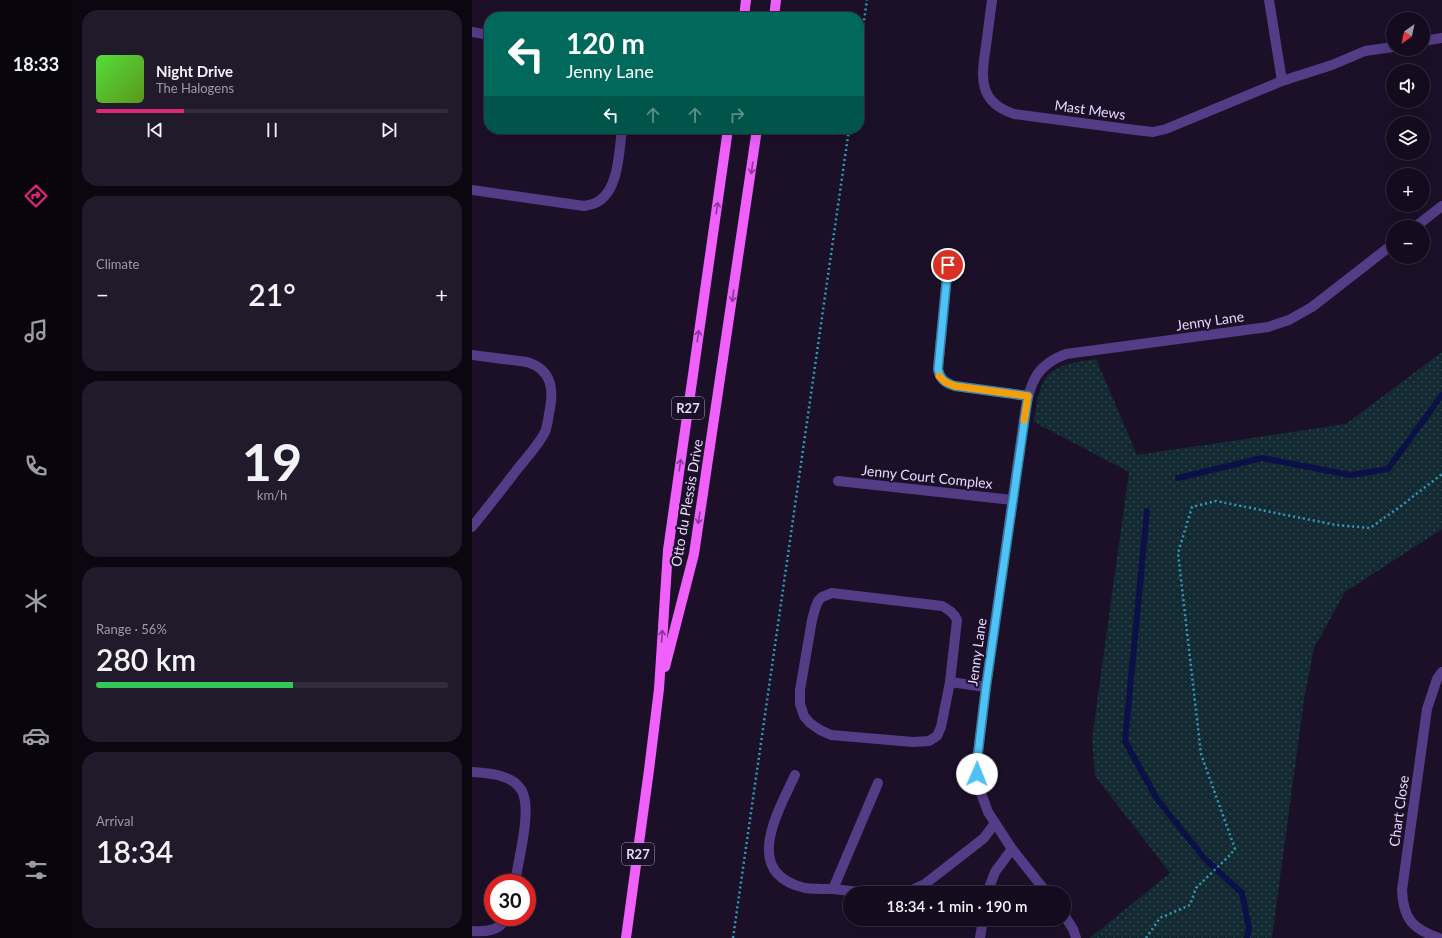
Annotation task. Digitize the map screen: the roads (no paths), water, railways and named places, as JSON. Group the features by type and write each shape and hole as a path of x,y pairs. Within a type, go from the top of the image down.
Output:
{"main road":[{"path":"745,12 746,0"},
{"path":"775,12 776,0"},
{"name":"Otto du Plessis Drive","path":"626,938 659,689 668,550 727,134"},
{"name":"Otto du Plessis Drive","path":"659,689 694,554 756,134"}],"street":[{"name":"Mast Mews","path":"992,0 982,72 985,90 996,106 1014,114 1153,132 1166,129 1282,81 1332,65 1365,51 1386,47"},
{"path":"1269,0 1282,81"},
{"path":"472,32 484,34"},
{"path":"1430,40 1442,38"},
{"path":"472,190 584,206 598,202 609,192 614,183 621,134"},
{"path":"1424,220 1442,206"},
{"name":"Jenny Lane","path":"1041,886 1012,849 995,823 983,800 977,774 977,761 986,687 1028,396 1035,376 1042,368 1057,357 1066,354 1268,327 1289,320 1312,307 1386,249"},
{"path":"948,265 938,369 939,375 945,382 955,386 1028,396"},
{"path":"472,355 534,364 539,367 548,377 552,388 552,394 545,432 472,527"},
{"name":"Jenny Court Complex","path":"838,481 1013,500"},
{"path":"832,593 942,606 949,610 953,613 957,620 950,682 939,733 935,738 929,741 913,742 831,735 820,730 810,723 804,716 800,704 800,690 812,620 818,601 822,597 832,593"},
{"name":"Chart Close","path":"1439,938 1426,934 1412,923 1406,915 1402,903 1402,890 1427,709 1437,680 1442,672"},
{"path":"950,682 986,687"},
{"path":"472,772 498,775 513,781 521,788 526,812 516,874"},
{"path":"795,775 772,828 768,848 771,861 777,874 787,881 805,888 843,890"},
{"path":"833,889 878,783"},
{"path":"921,886 984,838 995,823"},
{"path":"990,886 995,872 1012,849"},
{"path":"472,932 486,932 499,926"},
{"path":"980,938 982,926"},
{"path":"1071,926 1076,938"}],"waterway":[{"path":"1178,478 1262,458 1350,475 1388,469 1442,395"},
{"path":"1147,511 1125,741 1157,799 1205,859 1242,893 1249,928 1247,938"}]}
